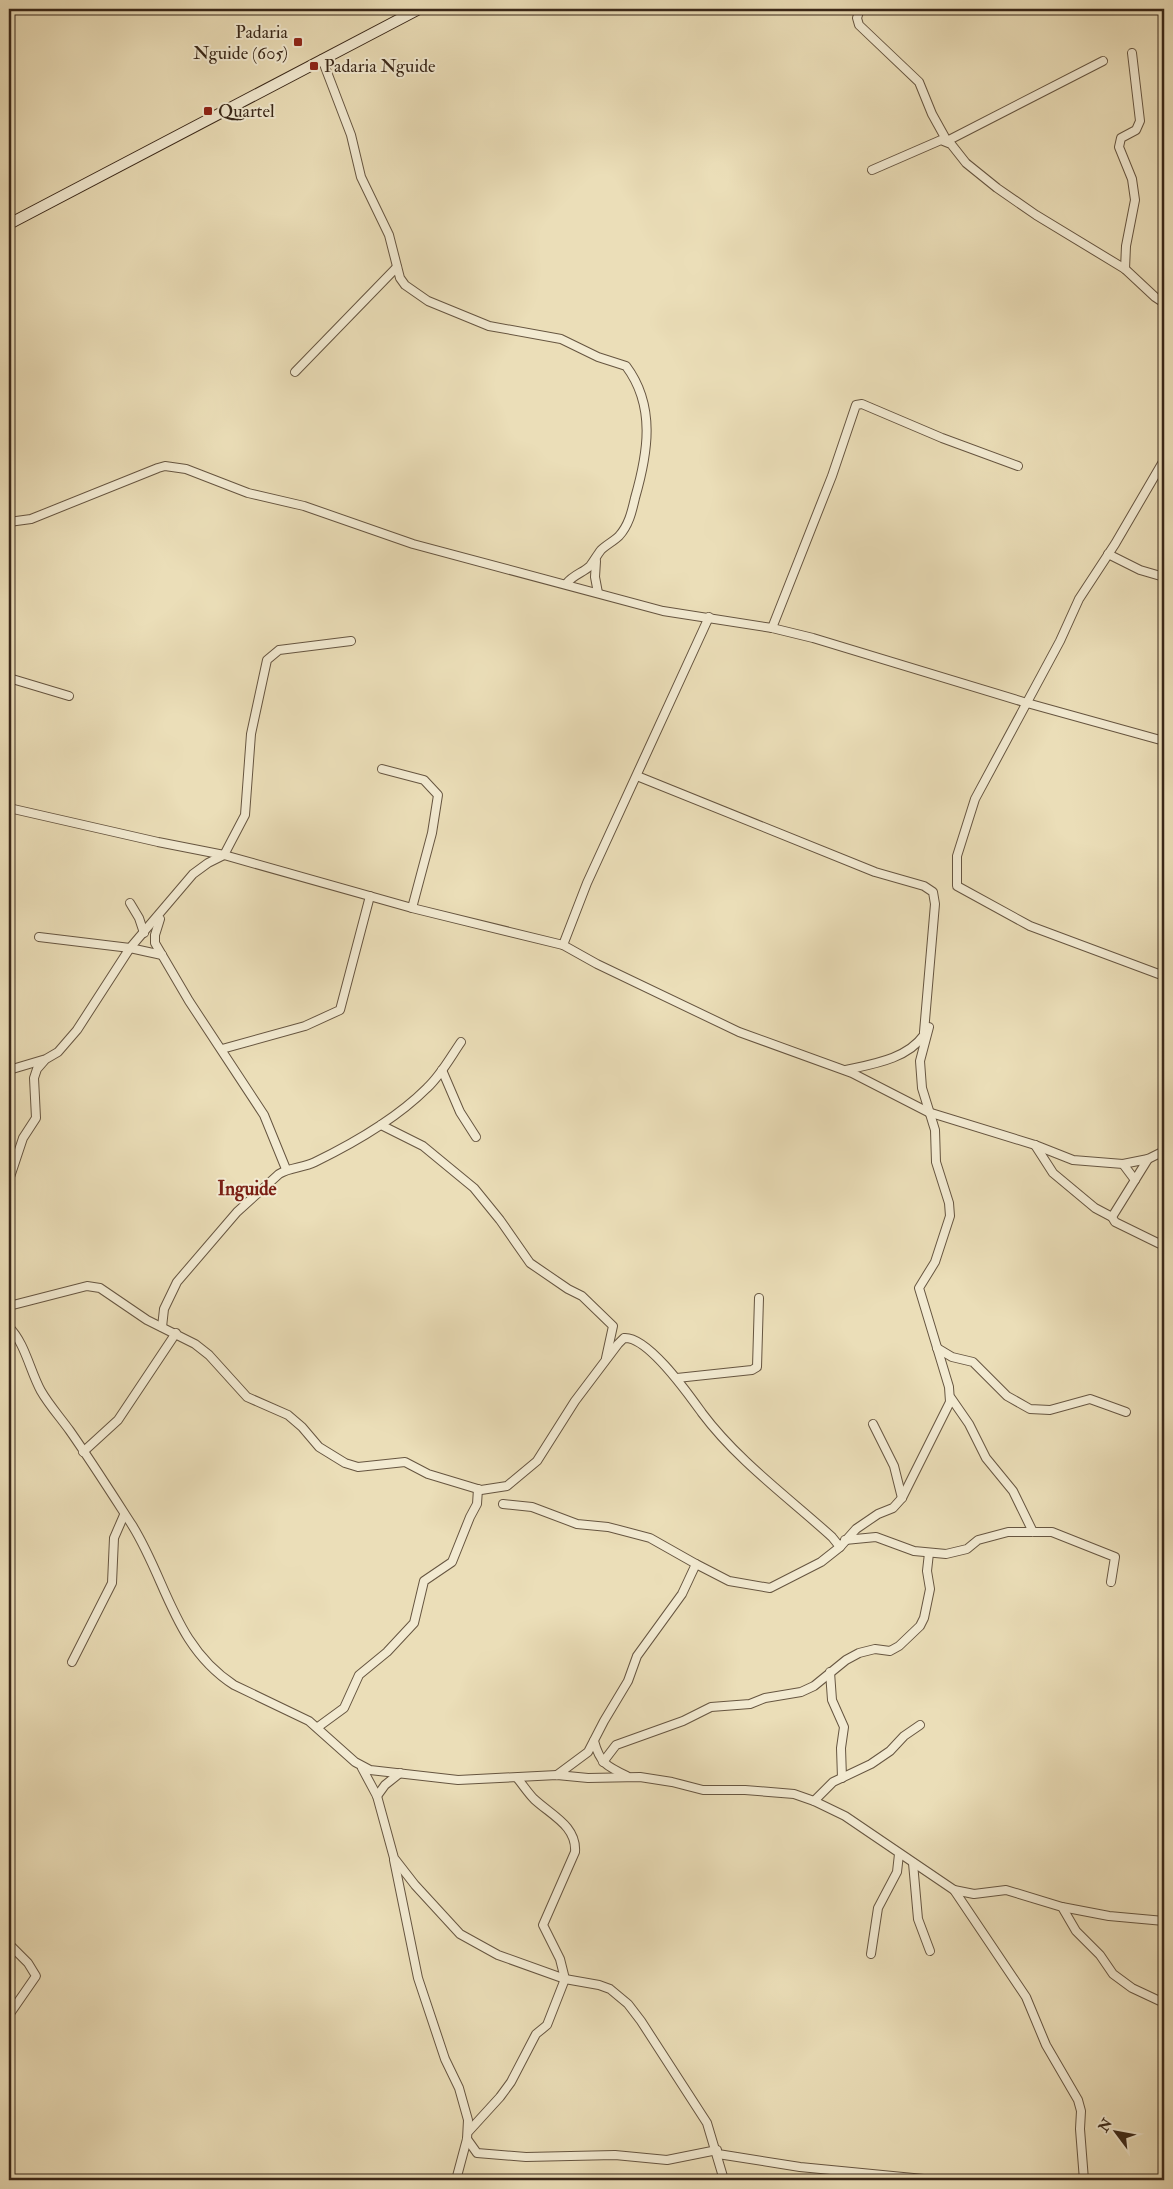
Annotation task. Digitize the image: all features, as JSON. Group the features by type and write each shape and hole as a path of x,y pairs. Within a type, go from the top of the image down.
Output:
{"street":[{"path":"9,224 419,9"},
{"path":"860,9 856,18 859,25 919,82 932,114 947,141 966,163 997,188 1036,215 1126,269 1150,293 1164,302"},
{"path":"1126,269 1126,246 1135,200 1132,179 1119,147 1121,138 1136,130 1140,121 1132,53"},
{"path":"322,59 351,135 361,176 389,235 400,278 405,285 428,301 498,328 561,339 598,357 626,366 642,393 648,428 641,476 628,524 596,556 591,565 572,576 566,584"},
{"path":"872,170 941,140 947,141 1103,60"},
{"path":"295,372 397,267"},
{"path":"772,628 832,476 856,405 862,404 942,438 1018,466"},
{"path":"1164,460 1079,599 1028,703 975,800 958,856 957,886 1030,926 1164,976"},
{"path":"9,522 30,519 158,468 169,466 186,469 248,493 304,506 413,544 663,611 772,628 813,638 1028,703 1164,741"},
{"path":"1108,554 1140,570 1164,577"},
{"path":"596,556 594,577 598,593"},
{"path":"563,945 587,883 709,617"},
{"path":"9,1070 46,1059 58,1052 77,1030 130,948 193,874 208,863 224,855 245,815 251,734 267,660 279,650 350,641"},
{"path":"9,678 69,696"},
{"path":"382,769 424,780 438,796 432,833 412,908"},
{"path":"637,776 875,872 924,886 933,892 935,904 924,1034"},
{"path":"9,808 224,855 412,908 563,945 597,964 739,1032 872,1082 928,1112 978,1129 1035,1145 1074,1160 1123,1164 1148,1159 1164,1152"},
{"path":"222,1049 305,1026 340,1010 370,896"},
{"path":"130,904 139,918 144,933"},
{"path":"162,912 155,935 155,943 264,1115 286,1169"},
{"path":"39,937 130,948 162,955"},
{"path":"844,1071 904,1053 917,1044 928,1027 920,1061 922,1088 935,1130 936,1162 950,1210 948,1223 935,1262 919,1286 951,1398 969,1424 986,1458 1014,1491 1033,1532"},
{"path":"162,1327 164,1309 177,1282 237,1212 272,1179 286,1169 300,1168 311,1164 381,1125 426,1089 442,1070 460,1042"},
{"path":"9,1180 23,1138 36,1118 34,1078 37,1069 46,1059"},
{"path":"442,1070 460,1112 476,1137"},
{"path":"381,1125 423,1146 462,1178 482,1197 534,1267 582,1296 613,1326 605,1361"},
{"path":"1035,1145 1053,1173 1095,1208 1112,1217 1115,1222 1164,1246"},
{"path":"1112,1217 1148,1159"},
{"path":"1123,1164 1135,1180"},
{"path":"9,1306 93,1287 106,1292 134,1312 176,1333 209,1355 247,1397 288,1414 302,1427 319,1448 345,1463 358,1467 405,1462 428,1474 478,1489 495,1489 507,1486 537,1461 575,1401 605,1361 622,1339 630,1338 658,1357 677,1378 715,1430 740,1457 829,1534 840,1547"},
{"path":"677,1378 752,1370 757,1367 759,1298"},
{"path":"9,1327 20,1342 27,1362 50,1406 62,1420 83,1452 154,1565 173,1615 190,1641 209,1664 234,1685 303,1717 318,1727 362,1768 377,1796 394,1858 418,1978 445,2059 464,2106 468,2135 477,2152 526,2157 598,2155 667,2160 717,2152 800,2167 934,2180"},
{"path":"83,1452 118,1420 176,1333"},
{"path":"937,1348 952,1356 973,1362 1007,1396 1030,1409 1050,1410 1090,1399 1126,1412"},
{"path":"503,1504 532,1508 577,1524 608,1527 650,1538 729,1581 765,1589 806,1570 840,1547 845,1540 873,1517 893,1508 902,1498 944,1416 951,1398"},
{"path":"873,1424 894,1466 902,1498"},
{"path":"318,1727 344,1708 359,1675 387,1652 414,1623 424,1581 452,1562 477,1504 478,1489"},
{"path":"72,1662 112,1583 114,1538 124,1515"},
{"path":"845,1540 879,1537 902,1547 929,1553 946,1554 963,1550 978,1540 1008,1532 1059,1534 1112,1555 1116,1560 1111,1582"},
{"path":"603,1762 616,1745 683,1721 718,1705 750,1704 765,1698 801,1692 814,1686 852,1656 866,1650 894,1650 920,1626 930,1589 927,1571 929,1553"},
{"path":"557,1775 584,1756 594,1741 604,1720 625,1687 637,1656 671,1610 696,1564"},
{"path":"830,1672 832,1700 844,1727 841,1762 842,1778"},
{"path":"814,1801 833,1782 871,1764 890,1751 904,1736 920,1725"},
{"path":"594,1741 599,1758 629,1777"},
{"path":"362,1768 458,1780 557,1775 588,1778 629,1777 672,1782 713,1791 736,1789 781,1792 814,1801 845,1816 954,1890 974,1894 1006,1890 1062,1907 1109,1916 1164,1921"},
{"path":"377,1796 385,1785 400,1773"},
{"path":"456,2180 468,2135 511,2082 536,2034 547,2024 565,1979 560,1959 543,1925 575,1852 574,1840 565,1825 534,1799 517,1778"},
{"path":"871,1954 878,1908 899,1866 899,1854"},
{"path":"394,1858 415,1885 460,1934 498,1955 565,1979 604,1987 618,1994 628,2004 707,2123 724,2180"},
{"path":"913,1863 918,1919 930,1951"},
{"path":"954,1890 1026,1998 1046,2045 1078,2100 1082,2111 1080,2129 1084,2180"},
{"path":"1062,1907 1076,1931 1100,1955 1114,1974 1132,1988 1164,2003"},
{"path":"9,1944 28,1962 36,1976 9,2015"}],"place":[{"name":"Padaria Nguide (605)","path":"298,42"},
{"name":"Padaria Nguide","path":"314,66"},
{"name":"Quartel","path":"208,111"}],"district":[{"name":"Inguide","path":"247,1189"}]}
